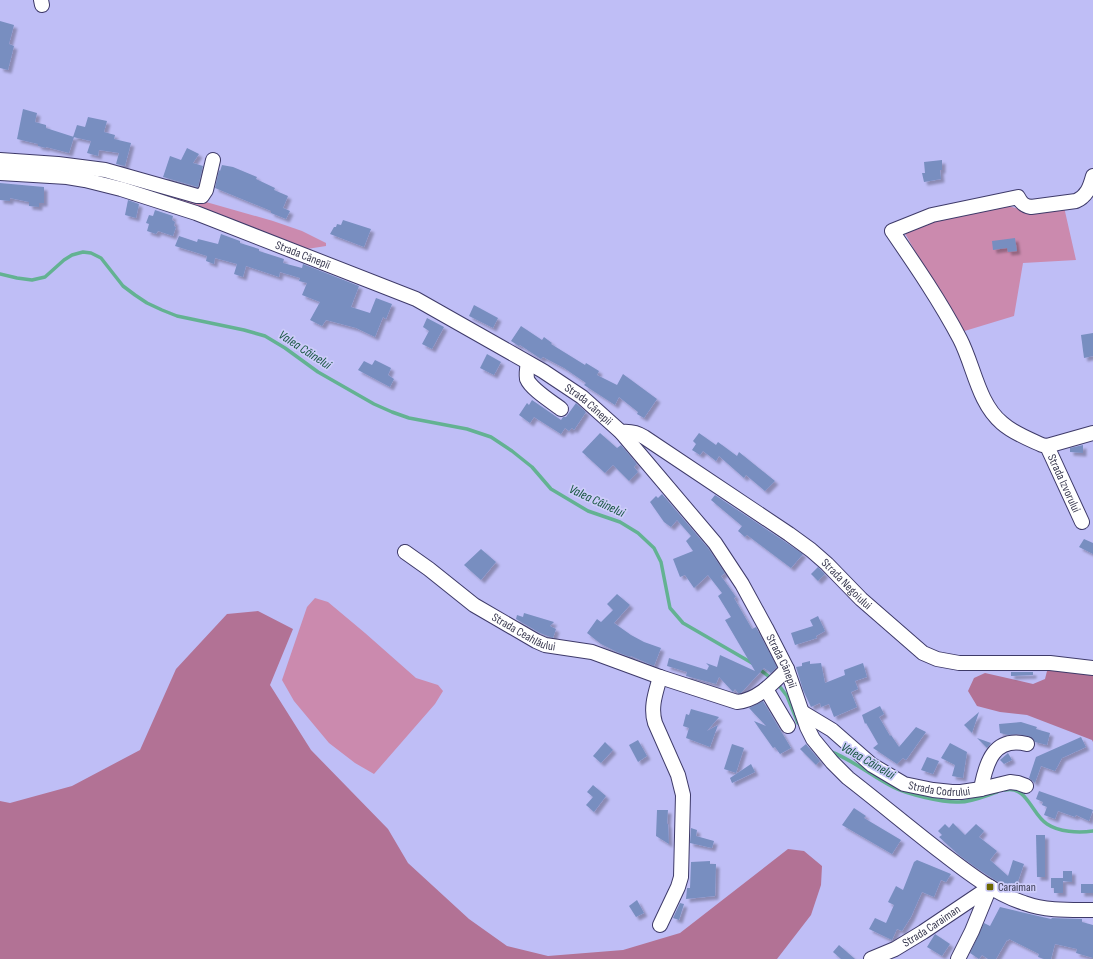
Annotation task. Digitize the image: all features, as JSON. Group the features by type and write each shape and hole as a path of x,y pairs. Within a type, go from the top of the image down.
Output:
{"street":[{"path":"0,160 58,164 105,170 197,196 202,196 206,190 214,160"},
{"name":"Strada Cânepii","path":"0,173 67,177 85,180 121,189 196,213 416,299 543,371 582,398 621,432 715,543 742,584 787,669 807,727 813,739 832,762 848,778 961,867 990,887 1014,900 1040,908 1057,910 1093,910"},
{"path":"1046,446 1010,429 990,410 982,395 961,340 928,283 892,231 932,215 1018,197 1021,203 1032,207 1076,201 1082,198 1087,192 1093,176"},
{"path":"528,363 526,373 528,381 536,390 561,408"},
{"name":"Strada Negoiului","path":"621,432 629,431 638,433 794,538 827,564 862,599 923,653 937,659 959,663 1050,663 1093,668"},
{"name":"Strada Izvorului","path":"1082,522 1046,446 1093,433"},
{"name":"Strada Ceahlăului","path":"405,552 474,605 545,645 592,652 660,677 737,702 744,701 766,689 787,669"},
{"path":"660,677 653,703 652,714 678,775 683,795 681,877 678,887 660,925"},
{"path":"766,689 788,726"},
{"name":"Strada Codrului","path":"802,712 832,730 872,765 904,784 952,792 980,789 1010,782 1026,786"},
{"name":"Strada Codrului","path":"980,789 989,761 995,752 1010,742 1027,744"},
{"path":"958,959 972,931 990,887"},
{"name":"Strada Caraiman","path":"871,959 895,949 918,936 990,887"}],"shaded area":[{"path":"44,167 95,172 164,190 273,221 302,231 326,243 326,246 307,249"},
{"path":"1004,205 1032,212 1064,207 1076,260 1023,263 1014,316 958,333 928,274 903,230 938,220"},
{"path":"315,598 328,602 416,678 438,685 443,691 435,704 374,774 355,763 329,743 294,701 282,680 307,607"},
{"path":"258,611 293,629 270,685 311,750 388,829 408,863 469,919 507,946 548,956 623,950 680,933 788,849 804,851 822,866 821,885 811,915 777,959 0,959 0,801 10,803 72,786 140,750 176,669 227,614"},
{"path":"1048,667 1093,674 1093,742 1092,740 1027,715 1000,712 977,706 968,691 974,678 985,673 1033,684 1045,679"}],"building":[{"path":"0,21 14,25 9,44 14,46 8,70 0,68"},
{"path":"23,109 37,113 35,122 46,125 46,128 74,137 69,153 38,146 38,144 17,139"},
{"path":"88,117 107,121 104,132 115,135 114,139 131,143 125,166 116,164 119,153 99,150 98,156 87,153 91,141 73,137 77,125 85,127"},
{"path":"187,148 199,154 193,163 203,166 198,187 163,177 170,156 181,160"},
{"path":"942,160 942,170 940,170 941,179 924,182 922,173 925,173 924,162"},
{"path":"222,165 233,167 257,177 256,179 275,188 274,190 288,196 283,208 290,211 286,219 271,213 271,211 215,188 219,170 220,171"},
{"path":"0,183 44,187 44,203 39,203 39,207 29,206 29,202 10,198 10,201 0,200"},
{"path":"128,200 139,204 136,218 125,215"},
{"path":"155,210 173,216 172,220 175,222 174,226 176,227 173,236 158,231 156,234 147,231 149,224 146,223 149,215 153,216"},
{"path":"343,220 371,229 364,247 330,234 337,224 341,225"},
{"path":"221,234 240,241 240,243 259,249 259,251 284,259 283,263 302,268 303,264 359,286 351,307 370,313 376,298 392,304 386,319 383,317 375,337 356,328 326,320 322,326 310,320 320,302 302,295 307,283 299,281 300,278 280,272 279,277 246,266 243,277 234,274 237,264 215,258 214,264 206,261 207,256 175,246 179,236 197,242 198,239 218,244"},
{"path":"1015,238 1017,251 1008,252 1007,248 993,250 992,241"},
{"path":"474,305 498,318 493,328 469,316"},
{"path":"427,318 444,327 432,349 422,344 429,331 423,327"},
{"path":"521,326 542,340 544,337 552,343 551,344 585,365 586,363 599,371 597,375 617,385 623,374 657,399 644,418 637,414 638,412 619,397 615,405 584,385 586,383 564,368 543,357 541,359 520,345 519,346 511,341"},
{"path":"1093,333 1093,356 1084,358 1081,335"},
{"path":"487,354 501,362 494,375 480,368"},
{"path":"375,360 391,368 388,375 394,379 390,387 358,370 364,361 372,365"},
{"path":"532,400 561,420 563,417 566,417 576,403 586,412 574,430 572,428 569,431 565,428 561,434 534,417 530,423 519,415 527,403 529,405"},
{"path":"600,433 617,448 621,445 637,464 634,467 638,472 629,481 613,465 605,473 582,452"},
{"path":"699,433 716,445 718,442 737,456 739,452 775,481 765,491 746,475 744,478 719,456 716,461 703,451 700,455 692,450 696,444 693,441"},
{"path":"1083,445 1083,453 1070,452 1070,448"},
{"path":"662,494 708,548 725,573 721,576 736,597 734,598 752,629 756,627 777,667 771,673 764,668 741,693 738,693 735,689 733,692 719,677 716,684 686,676 687,672 667,666 669,658 707,670 709,666 706,663 717,667 720,655 755,671 725,620 731,617 718,596 722,593 708,575 694,588 685,575 680,577 673,559 693,551 686,541 691,536 677,520 671,527 664,522 650,502 656,496 658,498"},
{"path":"715,495 803,554 791,568 747,535 745,537 738,531 742,526 711,500"},
{"path":"1084,539 1093,543 1093,554 1079,547"},
{"path":"481,549 496,562 481,580 464,565"},
{"path":"818,567 825,574 818,581 811,574"},
{"path":"617,594 630,605 614,623 644,642 661,648 654,666 631,656 630,657 617,652 601,644 587,633 597,619 601,622 613,610 607,604"},
{"path":"524,613 554,622 550,626 556,629 553,638 540,633 516,619 517,615 523,617"},
{"path":"818,616 825,631 816,636 817,638 795,645 791,633 813,626 810,620"},
{"path":"810,661 810,664 821,663 825,683 845,675 844,670 863,663 867,677 855,681 858,689 851,692 857,707 834,717 829,704 821,707 820,703 811,707 803,690 796,667 802,666 802,663"},
{"path":"1011,672 1033,672 1033,675 1011,676"},
{"path":"763,701 791,748 780,754 775,747 773,748 754,721 766,726 749,708"},
{"path":"880,706 884,714 879,717 890,736 891,735 899,747 916,727 926,732 906,760 903,758 897,764 873,748 878,744 866,723 865,724 862,715"},
{"path":"691,709 719,717 707,731 718,725 710,747 686,738 689,728 683,726 686,714 689,715"},
{"path":"979,712 972,733 964,725"},
{"path":"1021,722 1037,727 1036,729 1050,733 1047,745 1035,742 1028,736 1000,733 999,724"},
{"path":"1081,737 1086,747 1062,758 1055,771 1041,766 1035,783 1029,778 1036,757"},
{"path":"977,738 991,743 987,748"},
{"path":"638,740 647,756 638,762 629,745"},
{"path":"605,742 613,750 601,763 593,756"},
{"path":"950,743 967,752 963,778 952,776 955,765 941,758"},
{"path":"732,744 744,748 736,773 724,769"},
{"path":"806,744 820,761 816,765 800,749"},
{"path":"1008,753 1012,760 1004,764 1000,760"},
{"path":"927,757 939,761 933,774 921,770"},
{"path":"751,764 755,772 732,783 730,778"},
{"path":"593,785 606,796 594,812 586,805 593,797 587,792"},
{"path":"1039,791 1093,810 1089,821 1076,815 1075,817 1058,811 1055,819 1044,815 1047,807 1042,805 1043,802 1036,799"},
{"path":"854,808 866,816 864,818 901,840 892,854 842,825"},
{"path":"657,810 668,810 667,824 669,844 656,836"},
{"path":"953,823 965,835 976,824 984,831 979,837 997,851 990,860 1008,876 1013,860 1024,864 1015,890 995,880 975,867 939,837 942,835 938,831 945,824 949,828"},
{"path":"691,828 697,830 696,836 714,841 712,848 690,843"},
{"path":"1036,835 1045,835 1045,877 1037,877"},
{"path":"917,860 951,874 946,882 941,880 934,897 922,892 911,917 902,931 897,929 892,940 869,929 875,918 886,923 894,905 888,902 896,886 903,890 914,862"},
{"path":"710,861 710,864 716,864 715,896 686,899 687,888 690,888 691,862"},
{"path":"1063,871 1072,871 1072,882 1063,881"},
{"path":"1051,878 1063,878 1063,893 1054,893 1054,888 1051,888"},
{"path":"1081,884 1093,884 1093,893 1081,893"},
{"path":"637,900 644,913 636,917 629,906"},
{"path":"680,903 684,904 679,920 673,918"},
{"path":"1000,907 1051,919 1082,919 1082,922 1093,925 1093,958 1076,953 1077,949 1055,944 1051,959 1044,959 1038,957 1039,954 1009,939 996,959 988,959 982,955 979,959 970,953 984,923 990,926"},
{"path":"935,934 950,944 942,956 927,947"},
{"path":"839,945 855,959 841,959 833,952"}],"waterway":[{"name":"Valea Câinelui","path":"0,274 32,280 45,277 72,255 83,252 91,253 101,258 123,286 147,303 162,310 177,316 265,336 285,348 318,372 374,404 409,418 467,429 491,437 532,467 551,489 588,511 620,522 638,533 654,548 661,562 670,608 683,623 752,663"},
{"name":"Valea Câinelui","path":"758,668 772,679"},
{"name":"Valea Câinelui","path":"777,683 787,696 798,723"},
{"name":"Valea Câinelui","path":"829,751 846,758 899,790 925,798 952,802 964,802 997,792"},
{"name":"Valea Câinelui","path":"1005,790 1019,792 1029,802 1042,820 1052,827 1069,831 1093,831"}],"place":[{"name":"Caraiman","path":"990,887"}]}
